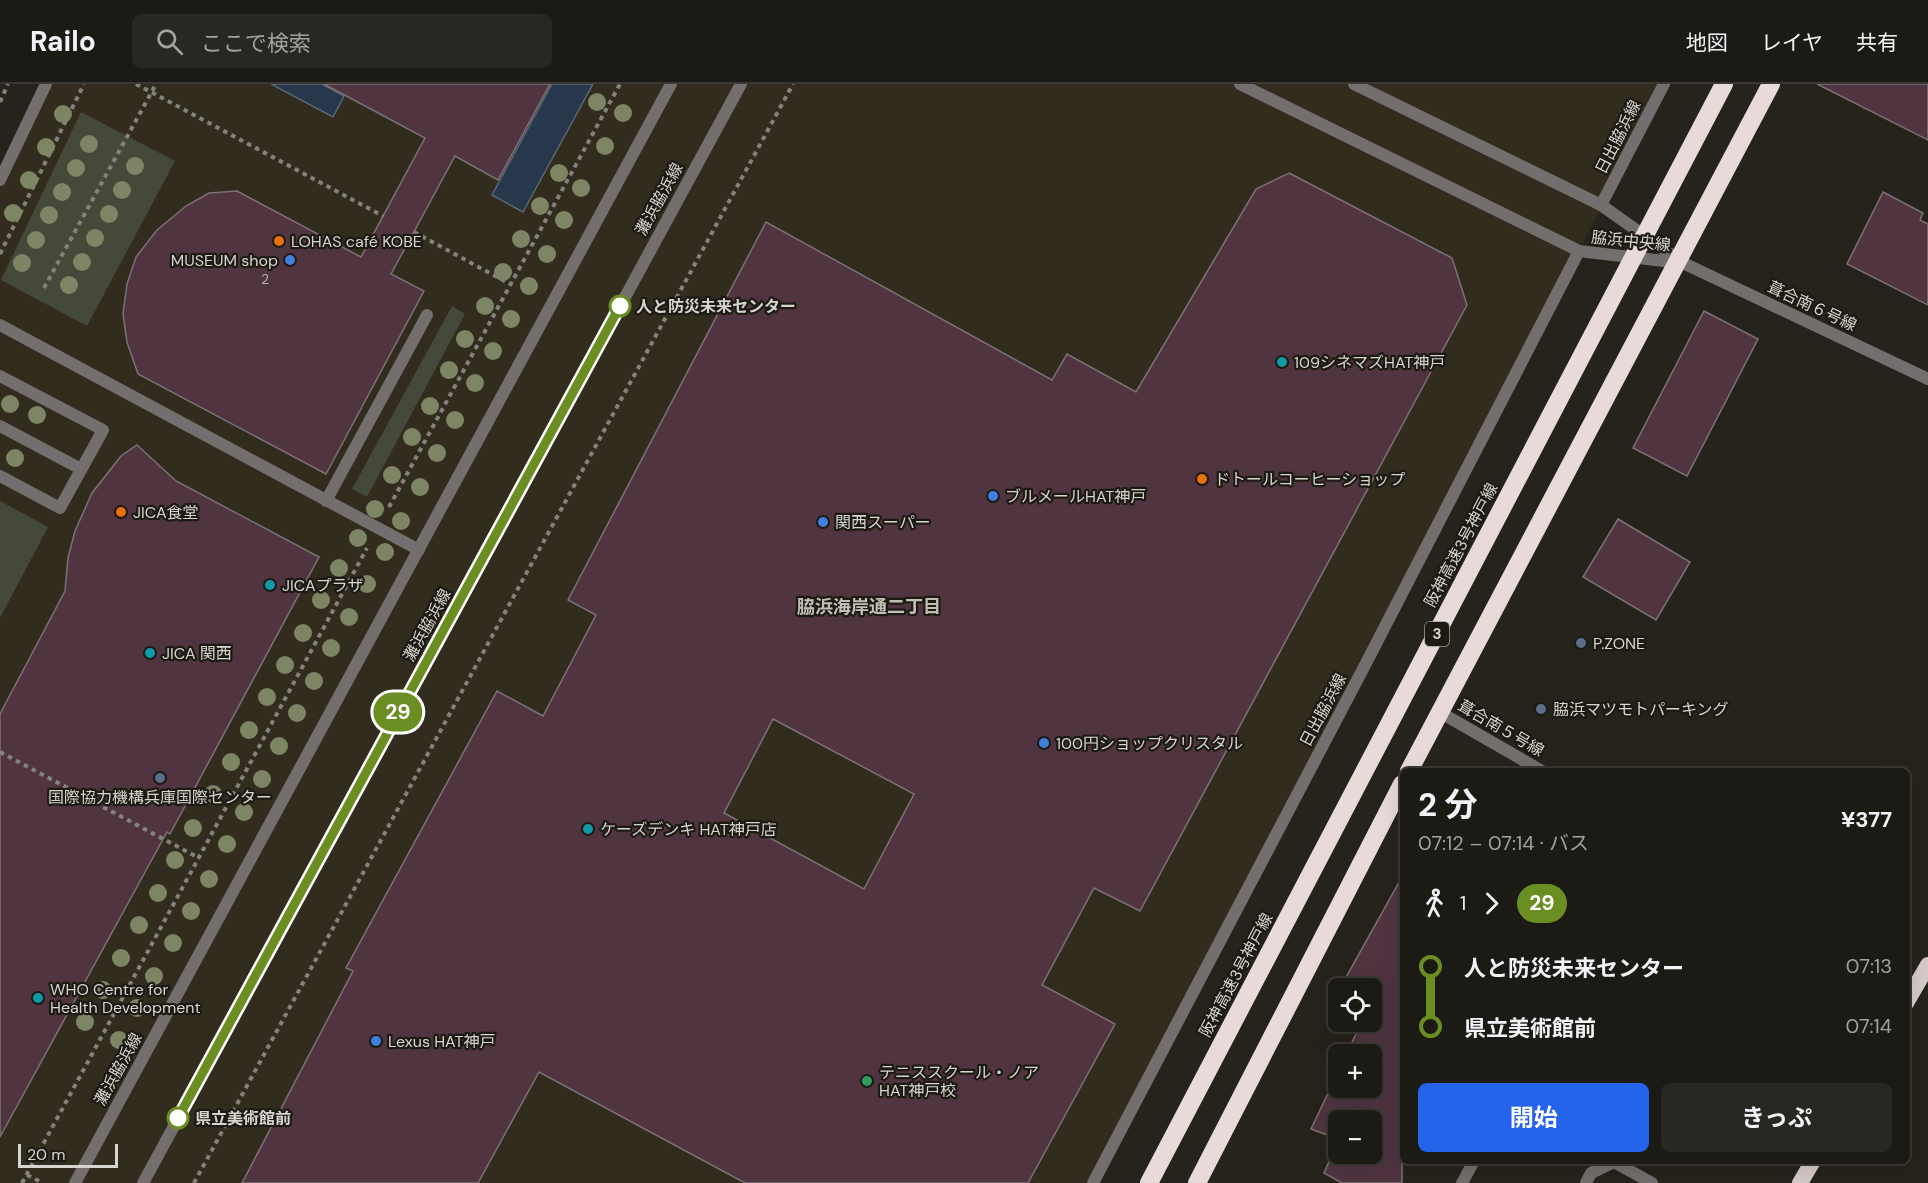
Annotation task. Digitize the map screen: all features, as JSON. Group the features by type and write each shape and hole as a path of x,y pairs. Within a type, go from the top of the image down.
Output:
{"highway":[{"name":"阪神高速3号神戸線","path":"1149,1183 1724,84"},
{"name":"3","path":"1413,768 1772,84"},
{"path":"1199,1183 1400,788"},
{"path":"1912,981 1928,965"},
{"path":"1800,1183 1811,1164"}],"street":[{"path":"0,180 46,84"},
{"name":"灘浜脇浜線","path":"75,1183 671,84"},
{"name":"灘浜脇浜線","path":"142,1183 741,84"},
{"name":"脇浜中央線","path":"1240,84 1579,251 1683,263"},
{"name":"脇浜中央線","path":"1354,84 1601,205 1683,263"},
{"name":"日出脇浜線","path":"1601,205 1664,84"},
{"path":"1413,768 1683,263 1772,84"},
{"name":"日出脇浜線","path":"1093,1183 1579,251"},
{"name":"葺合南６号線","path":"1683,263 1928,380"},
{"path":"326,501 427,315"},
{"path":"0,325 419,550"},
{"path":"0,376 103,430 60,508 0,476"},
{"path":"0,426 81,469"},
{"name":"葺合南５号線","path":"1443,714 1537,768"},
{"path":"1199,1183 1400,796"},
{"path":"1462,1183 1472,1164"},
{"path":"1586,1183 1591,1173 1610,1164"},
{"path":"1618,1164 1652,1183"}],"path":[{"path":"0,102 8,84"},
{"path":"0,254 84,84"},
{"path":"136,84 383,216"},
{"path":"44,288 156,84"},
{"path":"22,1183 620,84"},
{"path":"194,1183 793,84"},
{"path":"414,232 510,284"},
{"path":"0,752 199,858"},
{"path":"27,1175 43,1183"}],"shaded area":[{"path":"46,84 1664,84 1093,1183 0,1183 0,180"}],"green space":[{"path":"81,112 175,161 87,326 1,280"},
{"path":"452,306 465,314 367,497 352,489"},
{"path":"0,501 48,527 0,618"}],"water":[{"path":"271,84 322,84 344,96 333,117"},
{"path":"552,84 593,84 523,212 492,195"}],"building":[{"path":"324,84 550,84 498,180 455,156 391,274 424,291 326,474 138,374 127,342 123,314 127,284 136,257 157,230 186,206 209,193 237,191 361,257 425,138"},
{"path":"1817,84 1928,84 1928,140"},
{"name":"ブルメールHAT神戸","path":"1289,173 1452,258 1467,305 1140,911 1094,888 1042,985 1115,1024 1028,1183 745,1183 539,1072 478,1183 242,1183 353,971 346,968 497,691 543,716 596,615 568,600 766,222 1052,380 1067,354 1136,392 1256,189","holes":["773,719 914,794 864,889 724,813"]},
{"path":"1883,192 1923,213 1920,220 1928,224 1928,305 1847,264"},
{"path":"1704,311 1758,339 1687,476 1633,448"},
{"name":"JICA 関西","path":"137,445 176,481 319,557 170,834 167,832 0,1137 0,714 65,591 68,558 75,531 92,493 121,456"},
{"path":"1618,519 1690,562 1656,620 1583,577"},
{"path":"1400,881 1400,1164 1402,1164 1402,1183 1342,1183 1324,1173 1328,1164 1382,1164 1382,1110 1328,1110 1328,1135 1311,1129 1328,1093 1328,1098 1382,1098 1382,1044 1351,1044 1357,1032 1382,1032 1382,978 1346,978"}],"bus line":[{"name":"29","path":"178,1118 620,306"}],"place":[{"name":"LOHAS café KOBE","path":"279,241"},
{"name":"MUSEUM shop","path":"290,260"},
{"name":"人と防災未来センター","path":"620,306"},
{"name":"109シネマズHAT神戸","path":"1282,362"},
{"name":"ドトールコーヒーショップ","path":"1202,479"},
{"name":"ブルメールHAT神戸","path":"993,496"},
{"name":"JICA食堂","path":"121,512"},
{"name":"関西スーパー","path":"823,522"},
{"name":"JICAプラザ","path":"270,585"},
{"name":"P.ZONE","path":"1581,643"},
{"name":"JICA 関西","path":"150,653"},
{"name":"脇浜マツモトパーキング","path":"1541,709"},
{"name":"100円ショップクリスタル","path":"1044,743"},
{"name":"国際協力機構兵庫国際センター","path":"160,778"},
{"name":"ケーズデンキ HAT神戸店","path":"588,829"},
{"name":"WHO Centre for Health Development","path":"38,998"},
{"name":"Lexus HAT神戸","path":"376,1041"},
{"name":"テニススクール・ノア HAT神戸校","path":"867,1081"},
{"name":"県立美術館前","path":"178,1118"}],"district":[{"name":"脇浜海岸通二丁目","path":"869,607"}]}
